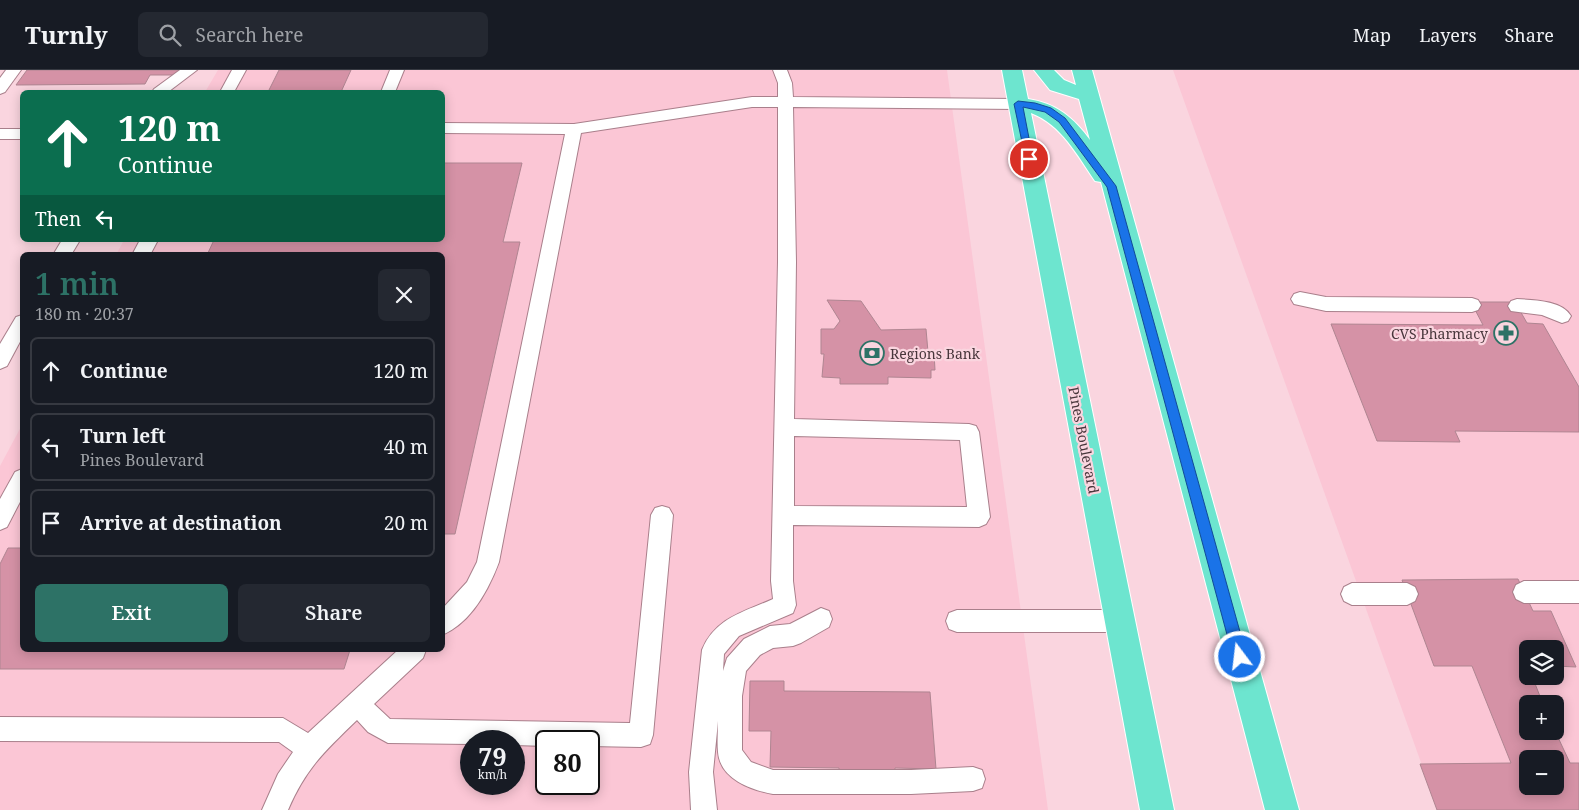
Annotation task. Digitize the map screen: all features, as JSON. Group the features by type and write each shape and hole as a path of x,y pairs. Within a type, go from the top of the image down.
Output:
{"highway":[{"name":"Pines Boulevard","path":"1012,70 1157,810"},
{"path":"1044,70 1048,79 1061,89 1088,94"},
{"path":"1082,70 1282,810"},
{"path":"1018,104 1035,105 1048,110 1062,120 1112,186"}],"lane":[{"path":"0,89 14,70"},
{"path":"162,90 190,70"},
{"path":"228,90 239,70"},
{"path":"389,90 397,70"},
{"path":"704,810 700,772 713,650 731,628 785,605 782,581 786,427 785,83 780,70"},
{"path":"445,128 574,129 611,125 722,105 785,102 1018,104"},
{"path":"445,621 465,603 480,583 488,562 574,129"},
{"path":"0,134 20,134"},
{"path":"1300,299 1326,304 1472,306"},
{"path":"1518,306 1544,308 1562,316"},
{"path":"0,361 20,326"},
{"path":"783,515 979,517 969,432 786,427"},
{"path":"0,520 20,482"},
{"path":"358,703 376,724 388,731 641,735 662,515"},
{"path":"1524,592 1579,592"},
{"path":"1352,594 1406,594"},
{"path":"821,619 793,635 770,637 752,647 734,666 730,696 730,754 742,771 758,779 773,782 973,779"},
{"path":"957,621 1120,621"},
{"path":"274,810 287,783 309,749 413,652"},
{"path":"0,729 283,730 309,749"}],"shaded area":[{"path":"218,70 947,70 1048,810 0,810 0,466 20,429 20,652 445,652 445,252 118,252 123,242 445,242 445,90 206,90"},
{"path":"1173,70 1579,70 1579,810 1438,810"}],"building":[{"path":"27,70 179,70 176,75 150,75 145,84 16,85"},
{"path":"279,70 351,70 342,90 269,90"},
{"path":"445,163 522,163 503,242 520,242 455,534 445,534 445,252 208,252 213,242 445,242"},
{"path":"827,300 861,301 881,330 926,329 928,352 934,353 935,370 931,370 931,378 888,377 888,384 840,384 840,378 822,377 824,354 821,354 821,329 834,329 840,321"},
{"name":"CVS Pharmacy","path":"1471,302 1515,302 1527,323 1543,324 1579,387 1579,432 1455,431 1460,442 1377,441 1331,324 1483,325"},
{"path":"8,548 20,548 20,652 349,652 344,669 0,669 0,564"},
{"path":"1518,579 1533,611 1551,611 1564,640 1519,640 1519,685 1536,685 1539,695 1519,695 1519,740 1559,740 1564,750 1519,750 1519,795 1564,795 1564,750 1570,763 1579,763 1579,810 1437,810 1420,764 1511,763 1472,666 1434,666 1402,580"},
{"path":"1564,640 1576,667 1564,666"},
{"path":"750,681 784,681 784,691 930,692 936,769 895,768 895,776 839,774 839,768 770,767 771,731 749,731"}],"place":[{"name":"CVS Pharmacy","path":"1506,333"},
{"name":"Regions Bank","path":"872,353"}],"route":[{"path":"1029,159 1018,104 1035,105 1048,110 1062,120 1112,186 1240,657"}]}
